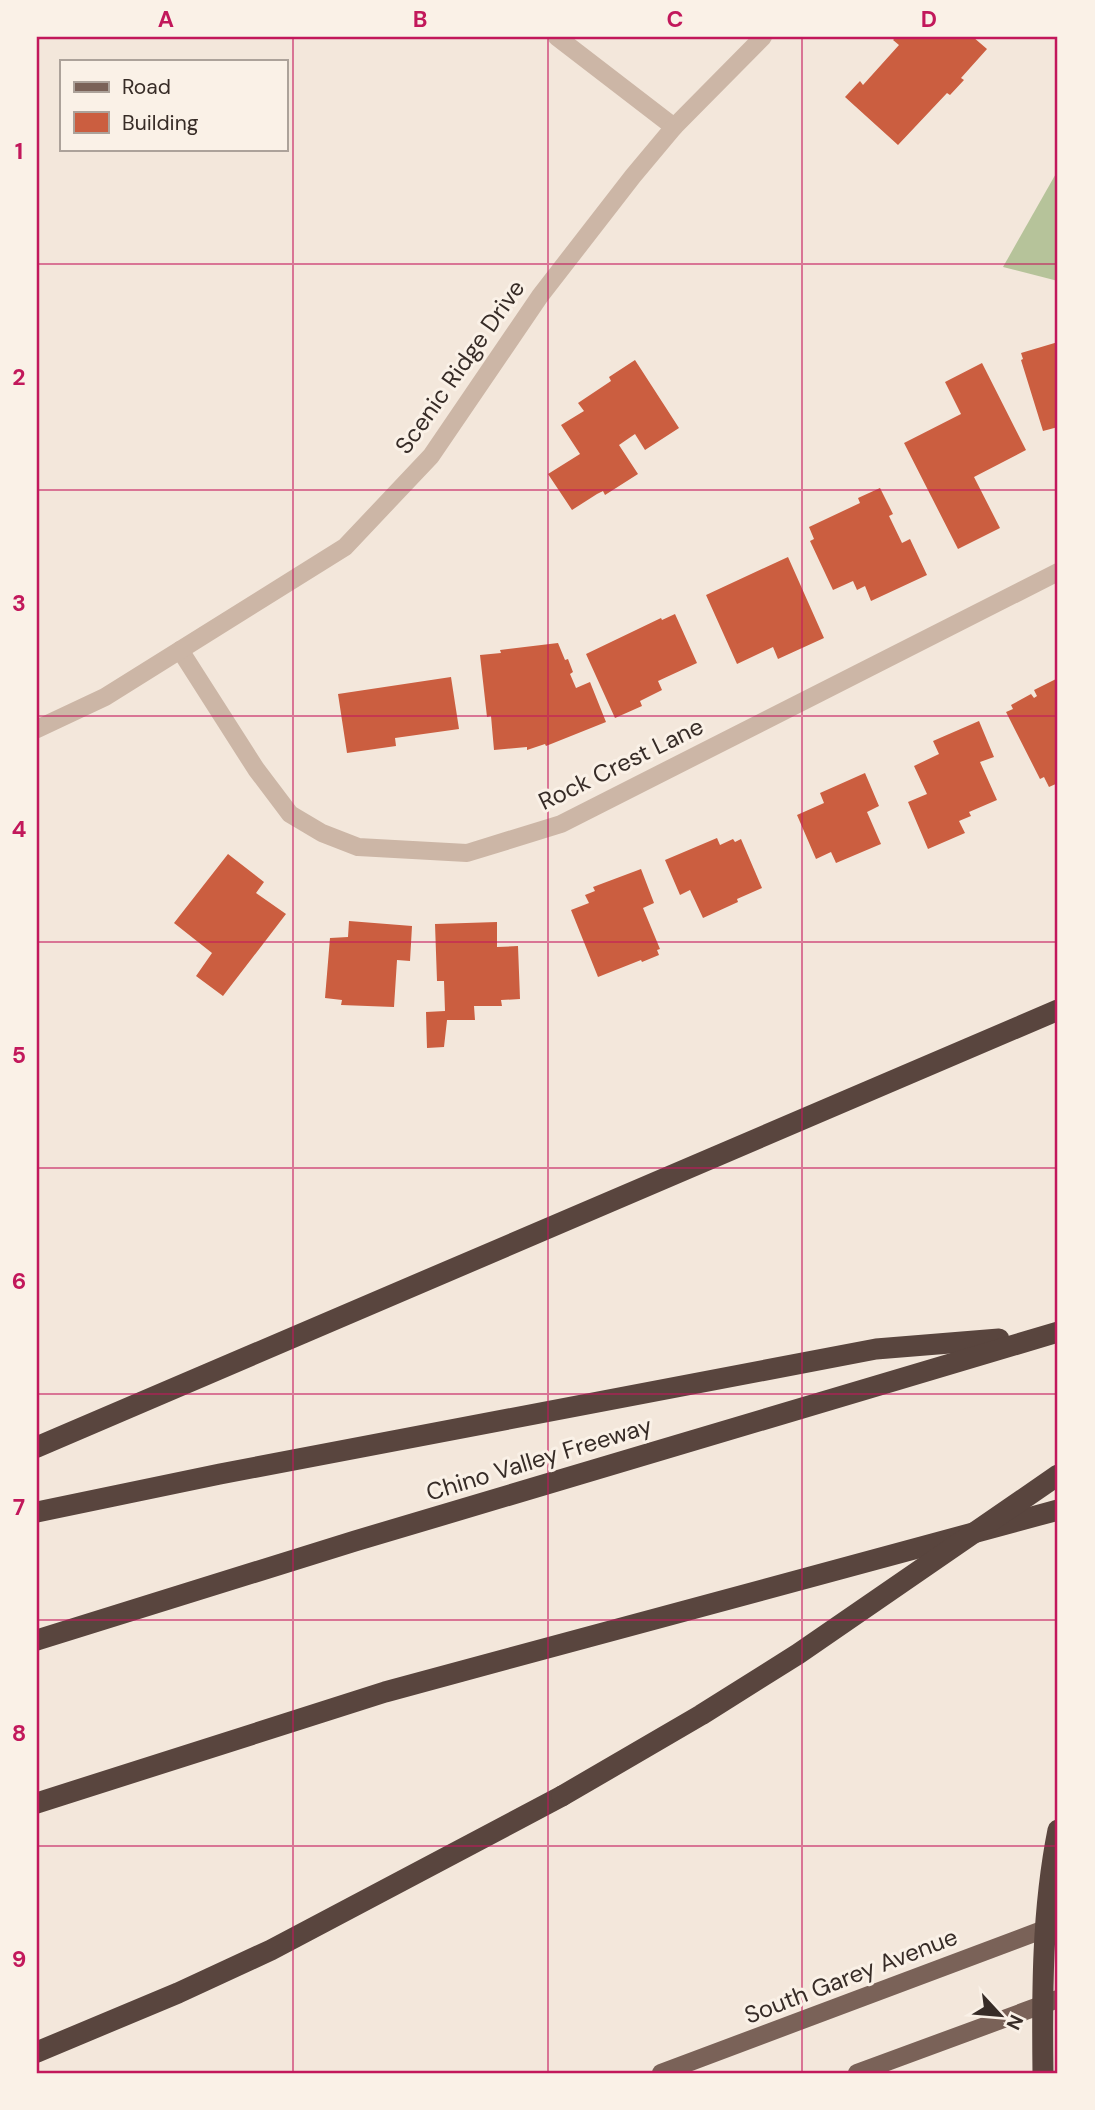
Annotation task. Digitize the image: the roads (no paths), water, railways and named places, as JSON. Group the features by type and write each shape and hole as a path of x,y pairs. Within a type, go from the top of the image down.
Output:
{"highway":[{"path":"37,1447 1058,1010"},
{"path":"37,1512 876,1349 1051,1334"},
{"name":"Chino Valley Freeway","path":"37,1640 368,1537 1051,1334"},
{"path":"37,2052 178,1993 271,1950 562,1796 701,1715 798,1654 1058,1475"},
{"path":"37,1803 385,1692 1058,1510"},
{"path":"1043,2073 1050,2002 1058,1830"}],"main road":[{"name":"South Garey Avenue","path":"662,2073 1052,1926"},
{"path":"857,2073 1050,2002"},
{"path":"676,2073 696,2060"}],"street":[{"path":"557,37 674,127"},
{"name":"Scenic Ridge Drive","path":"37,729 105,697 345,547 431,456 540,296 674,127 763,37"},
{"name":"Rock Crest Lane","path":"180,650 256,769 290,814 322,833 358,847 467,852 561,824 1058,572"}]}
